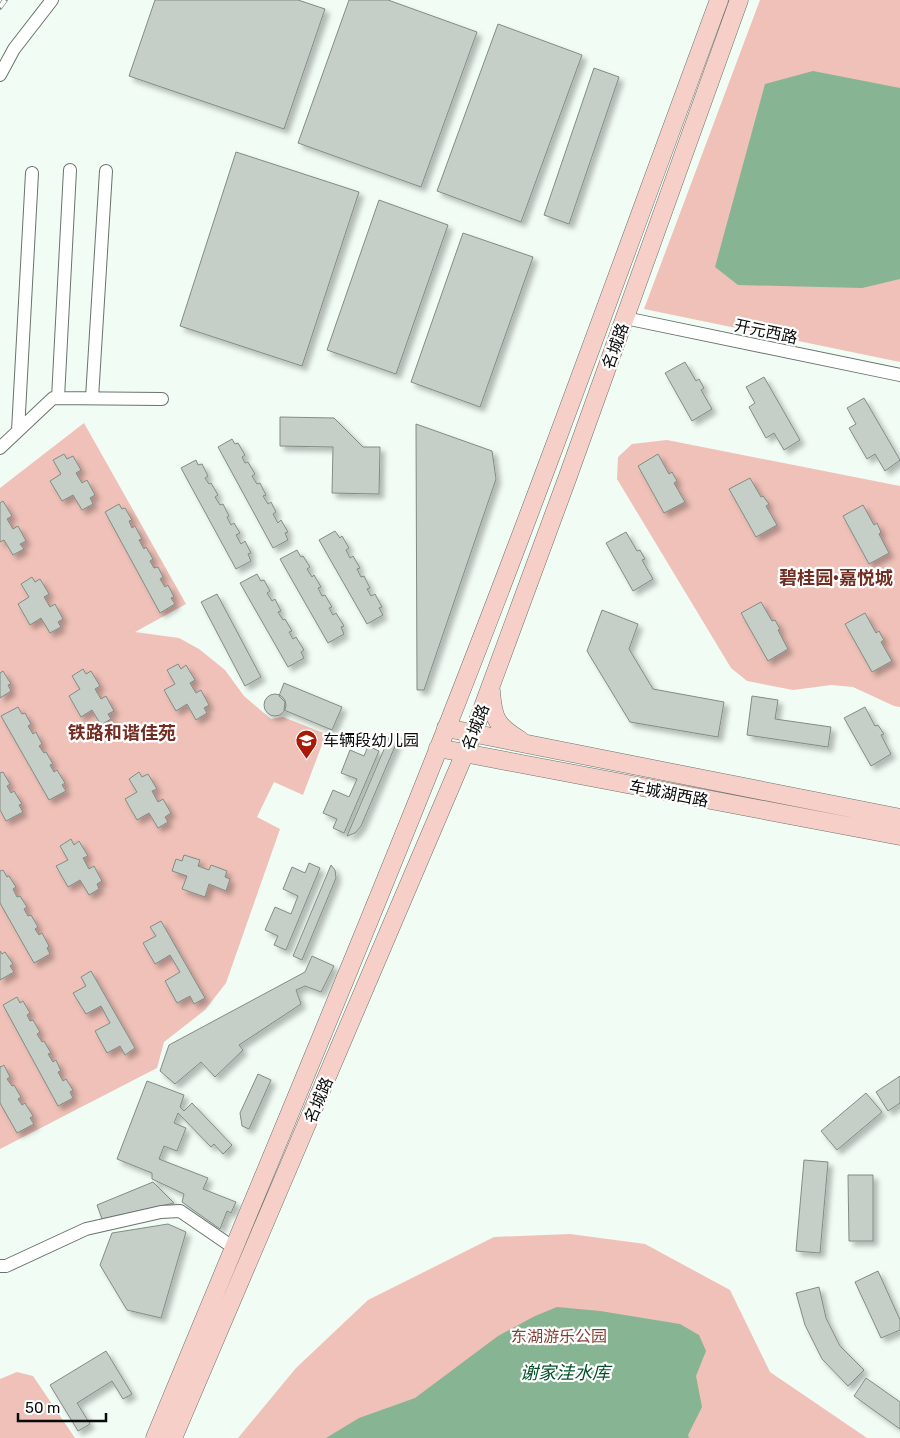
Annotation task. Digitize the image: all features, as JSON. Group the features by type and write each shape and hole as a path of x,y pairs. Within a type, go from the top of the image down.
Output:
{"main road":[{"name":"名城路","path":"155,1438 446,728 556,443 718,0"},
{"name":"名城路","path":"174,1438 473,734 739,0"},
{"path":"491,685 493,713 503,729 526,745"},
{"name":"车城湖西路","path":"446,728 900,818"},
{"name":"车城湖西路","path":"438,748 900,836"},
{"path":"448,793 468,773 479,767 499,761"}],"street":[{"path":"0,75 14,49 52,0"},
{"path":"58,398 70,170"},
{"path":"92,398 106,171"},
{"path":"18,431 32,172"},
{"name":"开元西路","path":"625,318 900,375"},
{"path":"0,448 53,398 162,400"},
{"path":"0,1266 6,1266 86,1229 160,1212 180,1210 234,1248"}],"green space":[{"path":"760,0 900,0 900,362 644,309"},
{"path":"84,423 186,604 135,632 179,638 199,649 225,670 244,696 271,719 283,717 326,734 303,795 274,782 257,817 280,829 226,983 205,1010 164,1042 157,1068 0,1149 0,488"},
{"path":"667,440 900,486 900,707 853,687 831,685 793,690 747,681 731,668 617,479 618,457 632,444"},
{"name":"东湖游乐公园","path":"570,1234 645,1244 730,1290 770,1372 867,1438 238,1438 296,1368 368,1300 494,1237"},
{"path":"17,1372 33,1376 75,1438 0,1438 0,1379"}],"water":[{"path":"813,71 900,88 900,279 862,288 738,285 715,267 765,84"},
{"name":"谢家洼水库","path":"557,1307 600,1311 680,1324 699,1335 706,1351 696,1376 702,1407 688,1435 689,1438 326,1438 359,1418 415,1398 498,1336 535,1316"}],"building":[{"path":"155,0 298,0 325,9 284,129 129,76"},
{"path":"349,0 388,0 477,32 421,187 298,143"},
{"path":"498,24 582,55 521,222 437,191"},
{"path":"594,68 619,77 569,224 544,215"},
{"path":"236,152 359,192 302,366 180,326"},
{"path":"379,200 448,225 396,374 327,350"},
{"path":"463,233 533,257 480,407 411,382"},
{"path":"685,362 696,381 699,379 704,388 701,390 712,409 692,421 665,373"},
{"path":"764,377 800,440 784,450 774,433 766,438 749,407 755,403 746,387"},
{"path":"864,398 900,460 885,471 875,454 867,459 849,428 856,424 847,408"},
{"path":"280,417 334,418 363,447 380,447 379,494 332,493 333,447 280,446"},
{"path":"416,424 492,451 496,479 424,690 417,690"},
{"path":"232,439 235,444 238,443 245,455 242,457 245,463 248,462 255,474 252,476 257,484 260,483 266,495 263,496 268,504 271,502 276,512 273,514 278,523 281,520 288,532 285,533 288,540 273,548 218,447"},
{"path":"64,454 67,459 73,456 81,470 76,473 82,483 87,480 95,495 90,498 93,504 82,510 73,495 62,501 50,481 61,474 53,460"},
{"path":"658,454 669,474 672,472 677,481 674,483 685,502 664,513 638,466"},
{"path":"196,460 198,465 202,464 208,476 205,478 209,484 211,483 218,495 215,497 220,505 223,504 231,525 234,523 240,533 236,535 241,544 245,541 251,553 248,554 251,561 236,569 181,468"},
{"path":"750,478 761,497 763,496 769,504 766,506 777,525 756,537 729,489"},
{"path":"3,501 12,516 7,519 13,529 18,526 26,541 20,544 24,549 13,555 4,540 0,542 0,503"},
{"path":"119,504 122,509 125,508 132,520 129,521 132,528 135,526 142,539 139,540 153,559 150,561 154,568 158,567 163,577 160,579 165,587 168,585 174,597 171,598 175,604 160,613 105,512"},
{"path":"863,505 874,525 877,523 881,532 879,534 889,553 869,564 843,516"},
{"path":"335,531 340,538 342,536 349,548 346,550 350,558 353,556 360,568 357,569 361,577 364,576 370,588 367,589 371,596 375,594 382,607 379,608 383,615 367,624 319,540"},
{"path":"626,532 637,551 640,550 645,559 642,560 653,579 633,591 606,543"},
{"path":"297,550 310,567 307,569 312,577 314,575 321,587 318,588 322,596 325,595 332,607 329,608 333,615 336,613 344,626 341,627 344,634 328,643 280,559"},
{"path":"257,574 261,581 264,580 270,591 267,593 272,601 275,599 281,611 278,612 292,631 289,632 293,639 296,637 304,650 301,652 304,658 288,667 240,583"},
{"path":"32,577 35,582 40,579 49,594 44,597 50,607 55,604 63,619 58,622 61,627 50,633 41,618 30,625 18,604 29,597 21,584"},
{"path":"217,594 261,677 245,686 201,602"},
{"path":"761,602 772,621 775,620 788,649 768,661 741,613"},
{"path":"602,610 638,624 629,649 653,689 724,702 718,737 630,722 587,651"},
{"path":"865,613 876,633 879,631 884,640 881,642 892,661 872,672 845,624"},
{"path":"178,664 181,669 186,665 195,680 190,683 196,693 201,690 209,705 204,708 207,713 196,720 187,704 176,711 164,690 175,684 167,670"},
{"path":"83,669 86,674 91,671 100,686 95,689 101,699 106,696 114,711 108,714 111,719 101,725 92,710 81,717 69,696 80,689 72,676"},
{"path":"3,671 11,684 8,685 11,691 0,698 0,673"},
{"path":"284,683 342,707 332,730 284,710 285,702 279,696"},
{"path":"275,694 285,701 286,705 279,715 275,716 265,709 264,705 271,695"},
{"path":"752,696 778,700 775,719 831,727 828,747 747,735"},
{"path":"18,707 22,714 25,713 31,724 28,726 33,734 36,732 42,744 39,746 44,753 46,752 53,764 50,765 54,772 57,770 65,783 62,785 66,791 49,800 1,716"},
{"path":"865,707 875,726 878,725 884,734 881,735 891,754 871,766 844,718"},
{"path":"391,733 399,737 361,826 355,833 347,836"},
{"path":"368,746 379,751 344,833 333,828 337,819 323,813 333,790 349,797 357,779 341,773 350,750 364,756"},
{"path":"3,772 10,784 7,786 11,793 14,791 22,804 19,805 23,812 6,821 0,810 0,773"},
{"path":"139,772 142,777 148,774 157,789 152,791 158,802 163,799 171,813 165,817 168,822 158,828 149,813 137,820 125,799 137,792 129,779"},
{"path":"71,839 74,845 79,841 88,856 83,858 89,869 94,866 102,881 97,884 99,889 89,895 80,880 68,887 56,866 68,860 60,846"},
{"path":"184,855 200,860 198,866 209,870 211,865 227,871 225,877 230,879 226,891 209,884 205,897 182,889 187,876 172,871 176,859 182,861"},
{"path":"309,863 320,868 286,950 274,945 278,936 265,930 275,907 291,914 298,896 283,889 292,867 305,873"},
{"path":"331,865 335,870 336,878 302,960 293,956"},
{"path":"3,870 16,887 13,889 17,897 20,896 27,907 24,909 28,916 31,915 38,927 35,929 39,935 42,933 49,946 47,948 50,954 34,963 0,903 0,871"},
{"path":"161,921 205,998 194,1004 190,996 177,1003 165,981 180,972 170,955 155,964 143,943 156,936 150,927"},
{"path":"0,951 2,954 5,952 13,964 10,966 14,972 0,980"},
{"path":"312,956 334,966 321,992 305,986 296,990 301,1004 239,1045 243,1050 215,1077 201,1062 175,1084 160,1071 169,1045 305,972"},
{"path":"91,971 135,1048 125,1055 120,1046 107,1053 95,1031 110,1023 101,1006 86,1014 73,993 86,986 81,977"},
{"path":"17,997 20,1003 23,1001 30,1013 27,1015 30,1021 33,1020 40,1032 37,1034 51,1053 48,1054 53,1062 56,1060 61,1071 58,1072 63,1081 66,1079 73,1090 70,1092 73,1098 58,1106 3,1005"},
{"path":"4,1065 10,1077 7,1079 12,1086 14,1085 21,1097 18,1099 22,1105 25,1103 33,1116 30,1118 34,1124 17,1133 0,1103 0,1066"},
{"path":"258,1074 271,1080 249,1129 242,1126 240,1113"},
{"path":"900,1076 900,1103 888,1111 876,1092"},
{"path":"147,1081 184,1095 180,1107 184,1111 192,1103 232,1145 223,1154 214,1144 211,1147 178,1113 174,1123 186,1128 177,1151 164,1146 159,1159 208,1178 203,1189 236,1202 231,1213 227,1211 220,1229 182,1202 184,1194 152,1179 152,1173 117,1159"},
{"path":"866,1093 882,1112 837,1150 821,1131"},
{"path":"804,1160 828,1162 820,1253 796,1251"},
{"path":"848,1175 873,1175 873,1241 849,1241"},
{"path":"153,1182 174,1203 102,1219 97,1205"},
{"path":"168,1224 186,1232 161,1318 127,1310 100,1265 112,1233"},
{"path":"878,1271 900,1320 900,1330 881,1338 855,1282"},
{"path":"819,1287 826,1318 840,1346 864,1370 848,1386 822,1359 805,1325 796,1293"},
{"path":"106,1351 132,1394 123,1399 112,1381 77,1403 90,1424 78,1431 50,1385"},
{"path":"866,1378 900,1402 900,1429 854,1396"}],"railway":[{"path":"0,7 5,0"}],"place":[{"name":"车辆段幼儿园","path":"307,759"}],"district":[{"name":"碧桂园·嘉悦城","path":"836,578"},
{"name":"铁路和谐佳苑","path":"122,733"}]}
